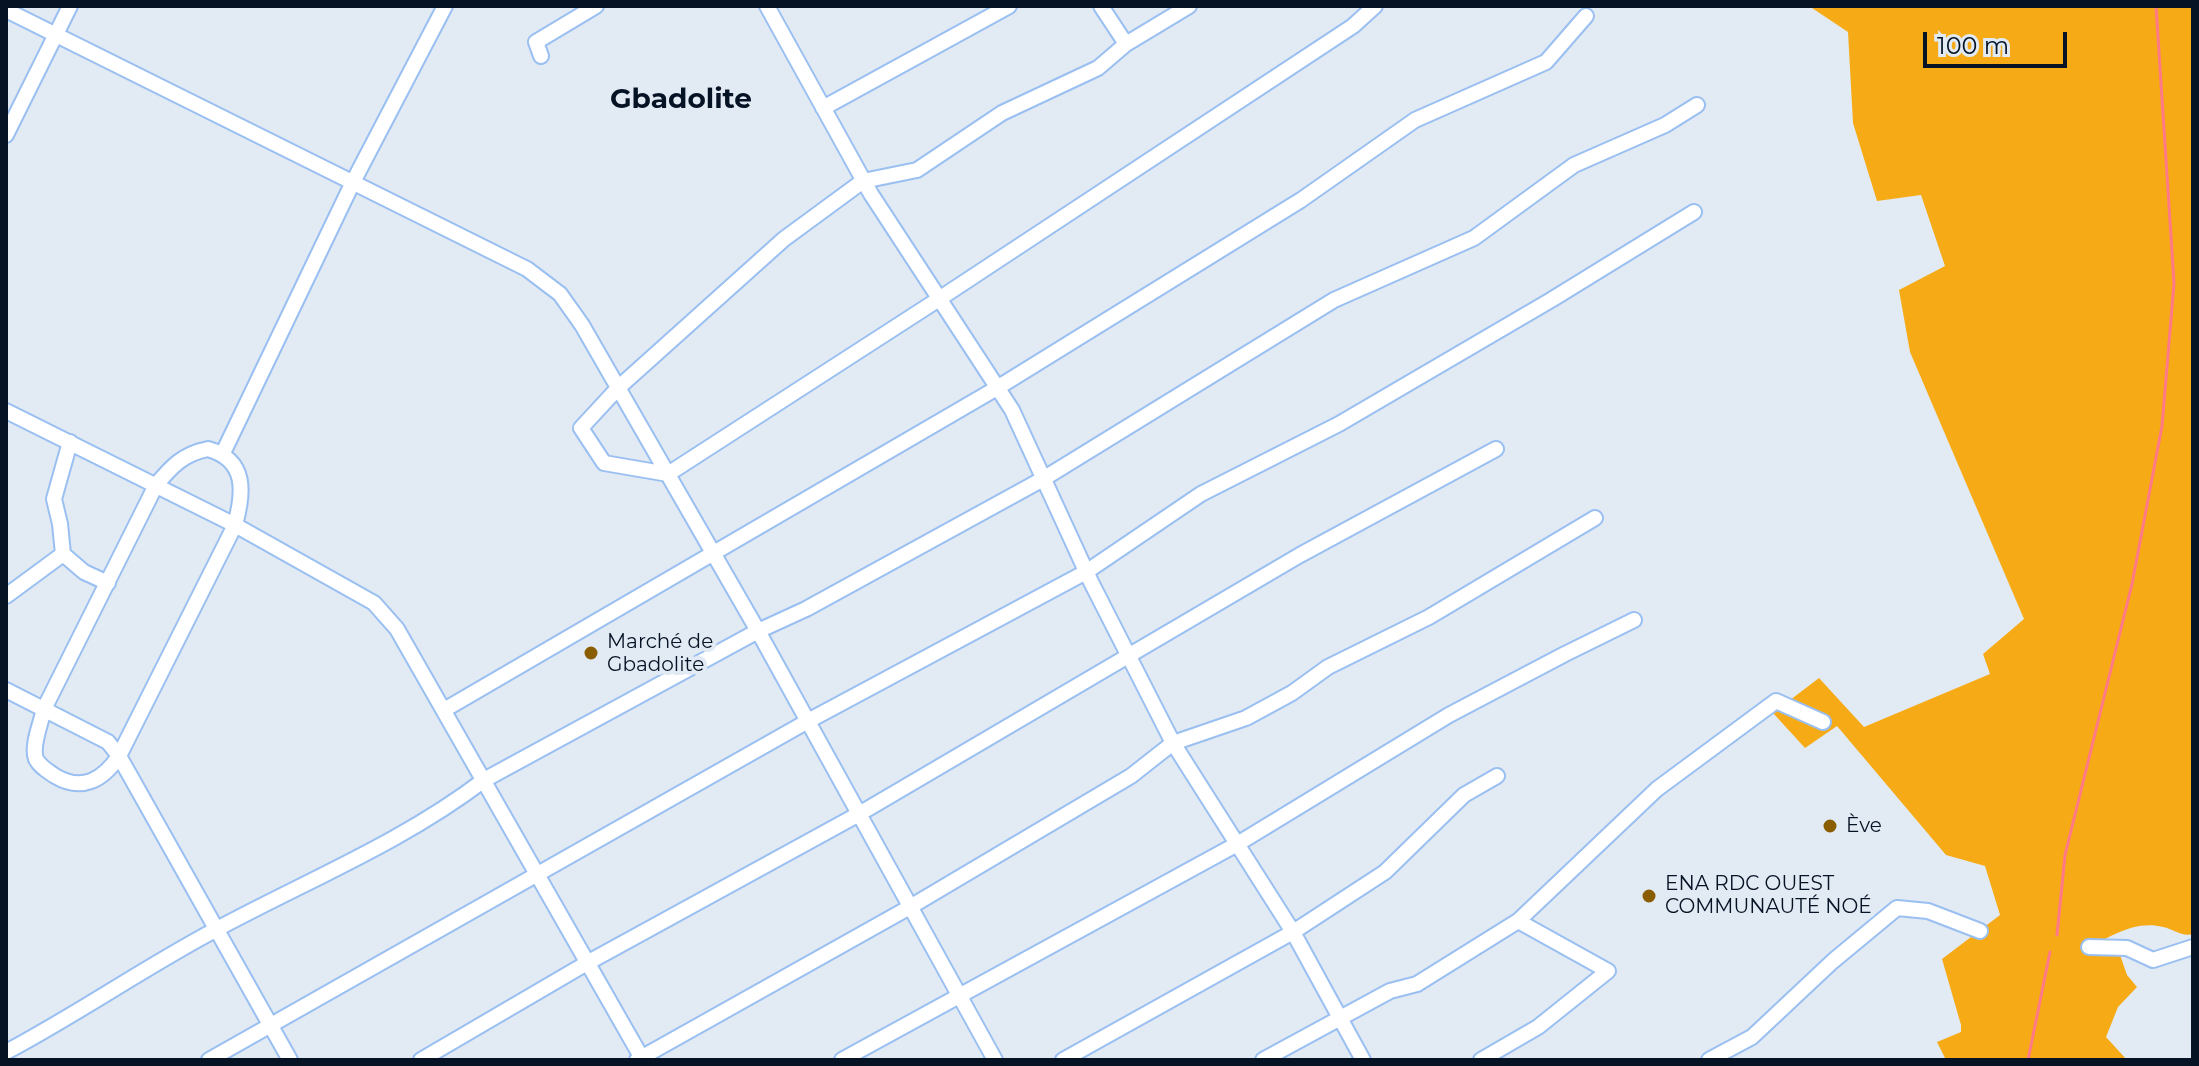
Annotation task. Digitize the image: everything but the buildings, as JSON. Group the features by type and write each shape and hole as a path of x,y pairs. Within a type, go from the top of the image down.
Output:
{"street":[{"path":"6,135 70,6"},
{"path":"223,453 353,182 445,6"},
{"path":"541,56 536,42 596,6"},
{"path":"767,6 863,181 1012,410 1086,572 1173,743 1293,932 1363,1060"},
{"path":"823,108 1009,6"},
{"path":"1101,6 1126,44"},
{"path":"1189,6 1126,44 1098,68 1002,113 917,170 863,181 784,239 618,388 581,428 604,463 668,474 1353,26 1375,6"},
{"path":"6,10 527,269 560,294 582,325 758,631 995,1060"},
{"path":"444,710 997,388 1301,200 1415,120 1546,62 1586,16"},
{"path":"6,1052 216,930 322,877 455,802 484,780 1043,479 1334,300 1474,238 1574,165 1665,125 1697,105"},
{"path":"209,1060 808,721 1086,572 1201,494 1339,424 1694,212"},
{"path":"6,411 235,525 374,603 397,629 640,1059 910,907 1131,776 1173,743 1246,718 1292,693 1328,667 1429,617 1595,518"},
{"path":"70,442 54,499 63,554 84,572 108,583"},
{"path":"208,449 223,453 232,460 238,473 242,499 235,525 108,773 87,783 67,783 44,769 36,758 35,746 44,709 156,485 174,463 190,452 208,449"},
{"path":"421,1060 587,963 859,814 1300,555 1496,449"},
{"path":"6,596 63,554"},
{"path":"842,1060 1239,843 1449,715 1634,620"},
{"path":"6,690 108,742 119,756 290,1060"},
{"path":"1263,1060 1390,991 1417,984 1518,921 1657,789 1776,701 1823,722"},
{"path":"1063,1060 1293,932 1385,872 1464,795 1497,776"},
{"path":"1709,1060 1752,1037 1833,961 1897,908 1928,911 1980,931"},
{"path":"1481,1060 1538,1027 1608,971 1518,921"},
{"path":"2089,947 2127,948 2153,960 2193,947"}],"shaded area":[{"path":"1809,6 2193,6 2193,934 2181,934 2152,925 2142,926 2122,931 2085,950 2119,952 2127,975 2137,987 2118,1007 2106,1037 2127,1060 1946,1060 1937,1042 1961,1032 1961,1025 1942,959 2000,915 1985,866 1946,855 1837,726 1805,748 1773,713 1819,678 1864,727 1990,674 1983,654 2024,619 1910,352 1899,290 1945,266 1921,195 1877,201 1853,123 1848,32"}],"waterway":[{"path":"2057,935 2065,855 2132,584 2162,426 2174,283 2156,6"},
{"path":"2028,1060 2050,952"}],"place":[{"name":"Marché de Gbadolite","path":"591,653"},
{"name":"Ève","path":"1830,826"},
{"name":"ENA RDC OUEST COMMUNAUTÉ NOÉ","path":"1649,896"}],"district":[{"name":"Gbadolite","path":"681,100"}]}
